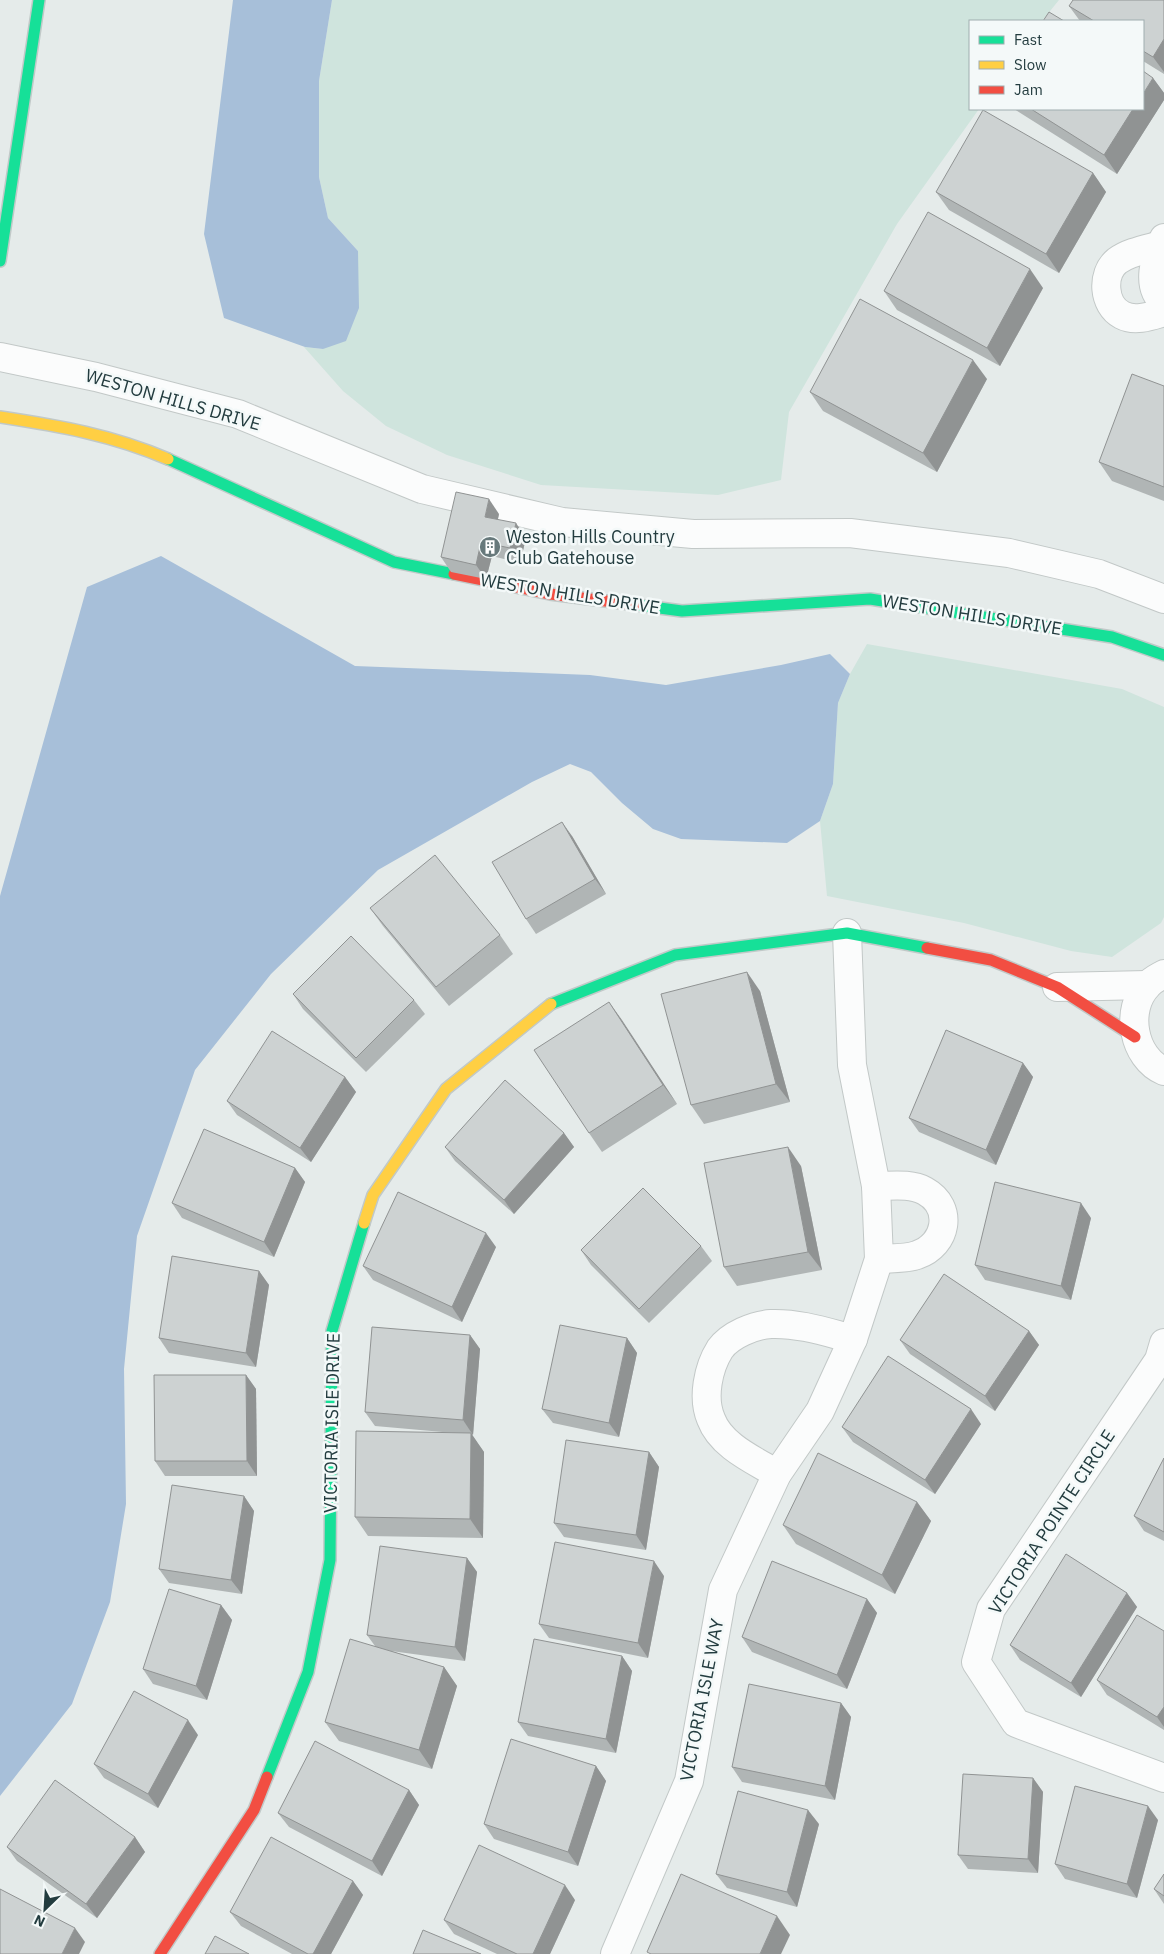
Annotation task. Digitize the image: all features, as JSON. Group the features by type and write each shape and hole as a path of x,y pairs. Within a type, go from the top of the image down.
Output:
{"street":[{"path":"0,261 39,0"},
{"path":"1162,241 1153,277 1154,288 1164,302"},
{"path":"1162,241 1129,254 1117,261 1109,270 1107,294 1112,306 1122,315 1132,318 1164,312"},
{"name":"WESTON HILLS DRIVE","path":"0,357 96,377 238,414 422,489 562,522 693,534 850,533 1008,554 1099,574 1164,599"},
{"name":"WESTON HILLS DRIVE","path":"0,417 61,426 130,443 226,484 394,562 413,566 550,594 682,611 870,599 1112,637 1164,655"},
{"name":"VICTORIA ISLE DRIVE","path":"160,1954 254,1810 308,1672 330,1560 332,1331 374,1195 446,1089 547,1004 675,955 847,933 991,960 1056,987 1135,1037"},
{"name":"VICTORIA ISLE WAY","path":"615,1954 689,1781 723,1590 777,1474 820,1411 853,1339 879,1259 876,1186 852,1066 847,933"},
{"path":"1156,980 1134,1010 1135,1037 1158,1068 1164,1093"},
{"name":"VICTORIA ISLE DRIVE","path":"1056,987 1156,980"},
{"path":"876,1186 906,1186 924,1191 938,1202 945,1218 943,1233 933,1246 916,1256 879,1259"},
{"path":"777,1474 726,1442 711,1419 706,1395 710,1370 721,1348 741,1333 769,1324 800,1325 853,1339"},
{"name":"VICTORIA POINTE CIRCLE","path":"1162,1355 991,1609 976,1662 1016,1722 1164,1778"}],"green space":[{"path":"332,0 1059,0 1043,20 969,20 969,110 978,110 897,224 789,412 781,480 718,495 541,485 447,455 386,426 343,391 304,347 323,349 358,251 328,218 319,177 319,81"},
{"path":"867,644 1122,689 1164,707 1164,917 1161,923 1112,957 1071,951 964,923 827,896 820,821 833,784 838,703 850,674"}],"water":[{"path":"233,0 332,0 319,81 319,177 328,218 358,251 359,308 346,341 323,349 305,347 224,318 204,234"},
{"path":"161,556 355,666 590,675 666,685 781,665 830,654 850,674 838,703 833,784 820,821 787,843 681,839 653,829 622,803 591,772 570,764 532,782 378,870 271,974 195,1070 137,1236 124,1369 126,1504 110,1602 72,1704 0,1796 0,896 87,587"}],"building":[{"path":"1073,0 1164,0 1164,39 1153,57 1144,52 1144,20 1092,20 1069,6"},
{"path":"1049,12 1062,20 1044,20"},
{"path":"1144,72 1153,78 1144,92"},
{"path":"983,110 1093,173 1046,254 936,192"},
{"path":"1033,110 1132,110 1104,155"},
{"path":"928,212 1030,269 987,348 884,291"},
{"path":"860,299 973,360 923,453 810,392"},
{"path":"1132,374 1164,386 1164,487 1099,462"},
{"path":"456,492 489,499 485,517 516,523 510,548 481,542 476,565 441,557"},
{"path":"562,822 595,879 526,919 492,862"},
{"path":"435,855 500,935 436,987 370,908"},
{"path":"351,936 414,1000 356,1058 293,994"},
{"path":"747,972 776,1084 691,1105 661,994"},
{"path":"609,1002 663,1085 589,1133 534,1050"},
{"path":"946,1030 1023,1063 986,1150 909,1118"},
{"path":"272,1031 345,1077 300,1148 227,1101"},
{"path":"505,1080 564,1133 504,1200 445,1147"},
{"path":"204,1129 295,1168 264,1242 172,1203"},
{"path":"788,1147 808,1252 724,1267 704,1163"},
{"path":"995,1182 1081,1203 1061,1286 975,1265"},
{"path":"643,1188 701,1246 639,1309 581,1250"},
{"path":"398,1192 486,1233 452,1307 363,1266"},
{"path":"172,1256 259,1271 246,1353 159,1338"},
{"path":"944,1274 1029,1331 985,1396 900,1340"},
{"path":"560,1325 627,1338 609,1423 542,1409"},
{"path":"372,1327 470,1335 463,1420 365,1412"},
{"path":"888,1356 971,1409 925,1480 842,1427"},
{"path":"154,1375 246,1375 247,1461 155,1461"},
{"path":"356,1431 471,1433 470,1519 355,1517"},
{"path":"566,1440 649,1452 636,1535 554,1523"},
{"path":"818,1453 917,1502 882,1575 783,1525"},
{"path":"1164,1458 1164,1532 1134,1516"},
{"path":"172,1485 244,1496 231,1580 159,1569"},
{"path":"555,1542 654,1561 638,1643 539,1624"},
{"path":"380,1546 467,1558 455,1647 367,1635"},
{"path":"1066,1554 1127,1593 1071,1683 1010,1645"},
{"path":"772,1561 867,1599 837,1675 742,1637"},
{"path":"169,1589 221,1605 196,1686 143,1669"},
{"path":"1137,1615 1164,1631 1164,1707 1157,1717 1097,1680"},
{"path":"350,1639 444,1667 419,1750 325,1722"},
{"path":"534,1639 622,1656 606,1739 518,1722"},
{"path":"749,1684 841,1703 825,1786 732,1767"},
{"path":"134,1691 188,1720 148,1794 94,1764"},
{"path":"511,1739 596,1766 568,1852 484,1824"},
{"path":"315,1741 409,1790 372,1861 278,1813"},
{"path":"963,1774 1033,1778 1028,1859 958,1855"},
{"path":"55,1780 135,1837 86,1904 7,1847"},
{"path":"1075,1786 1148,1806 1127,1884 1055,1864"},
{"path":"738,1791 808,1810 787,1892 716,1874"},
{"path":"271,1837 353,1881 313,1954 308,1954 230,1912"},
{"path":"479,1845 565,1885 533,1954 517,1954 444,1920"},
{"path":"681,1874 777,1916 760,1954 651,1954 647,1952"},
{"path":"1164,1874 1164,1896 1154,1889"},
{"path":"0,1889 75,1928 62,1954 0,1954"},
{"path":"423,1930 481,1954 413,1954"},
{"path":"215,1936 249,1954 205,1954"}],"traffic: fast":[{"path":"0,261 39,0"},
{"path":"168,459 394,562 454,574"},
{"path":"637,605 682,611 870,599 1112,637 1164,655"},
{"path":"551,1004 675,955 847,933 927,948"},
{"path":"267,1777 308,1672 330,1560 332,1331 364,1223"}],"traffic: slow":[{"path":"0,417 85,432 127,444 168,459"},
{"path":"364,1223 373,1195 446,1089 551,1004"}],"traffic: jam":[{"path":"454,574 550,594 637,605"},
{"path":"927,948 991,960 1057,987 1135,1037"},
{"path":"160,1954 254,1810 267,1777"}],"place":[{"name":"Weston Hills Country Club Gatehouse","path":"490,547"}]}
